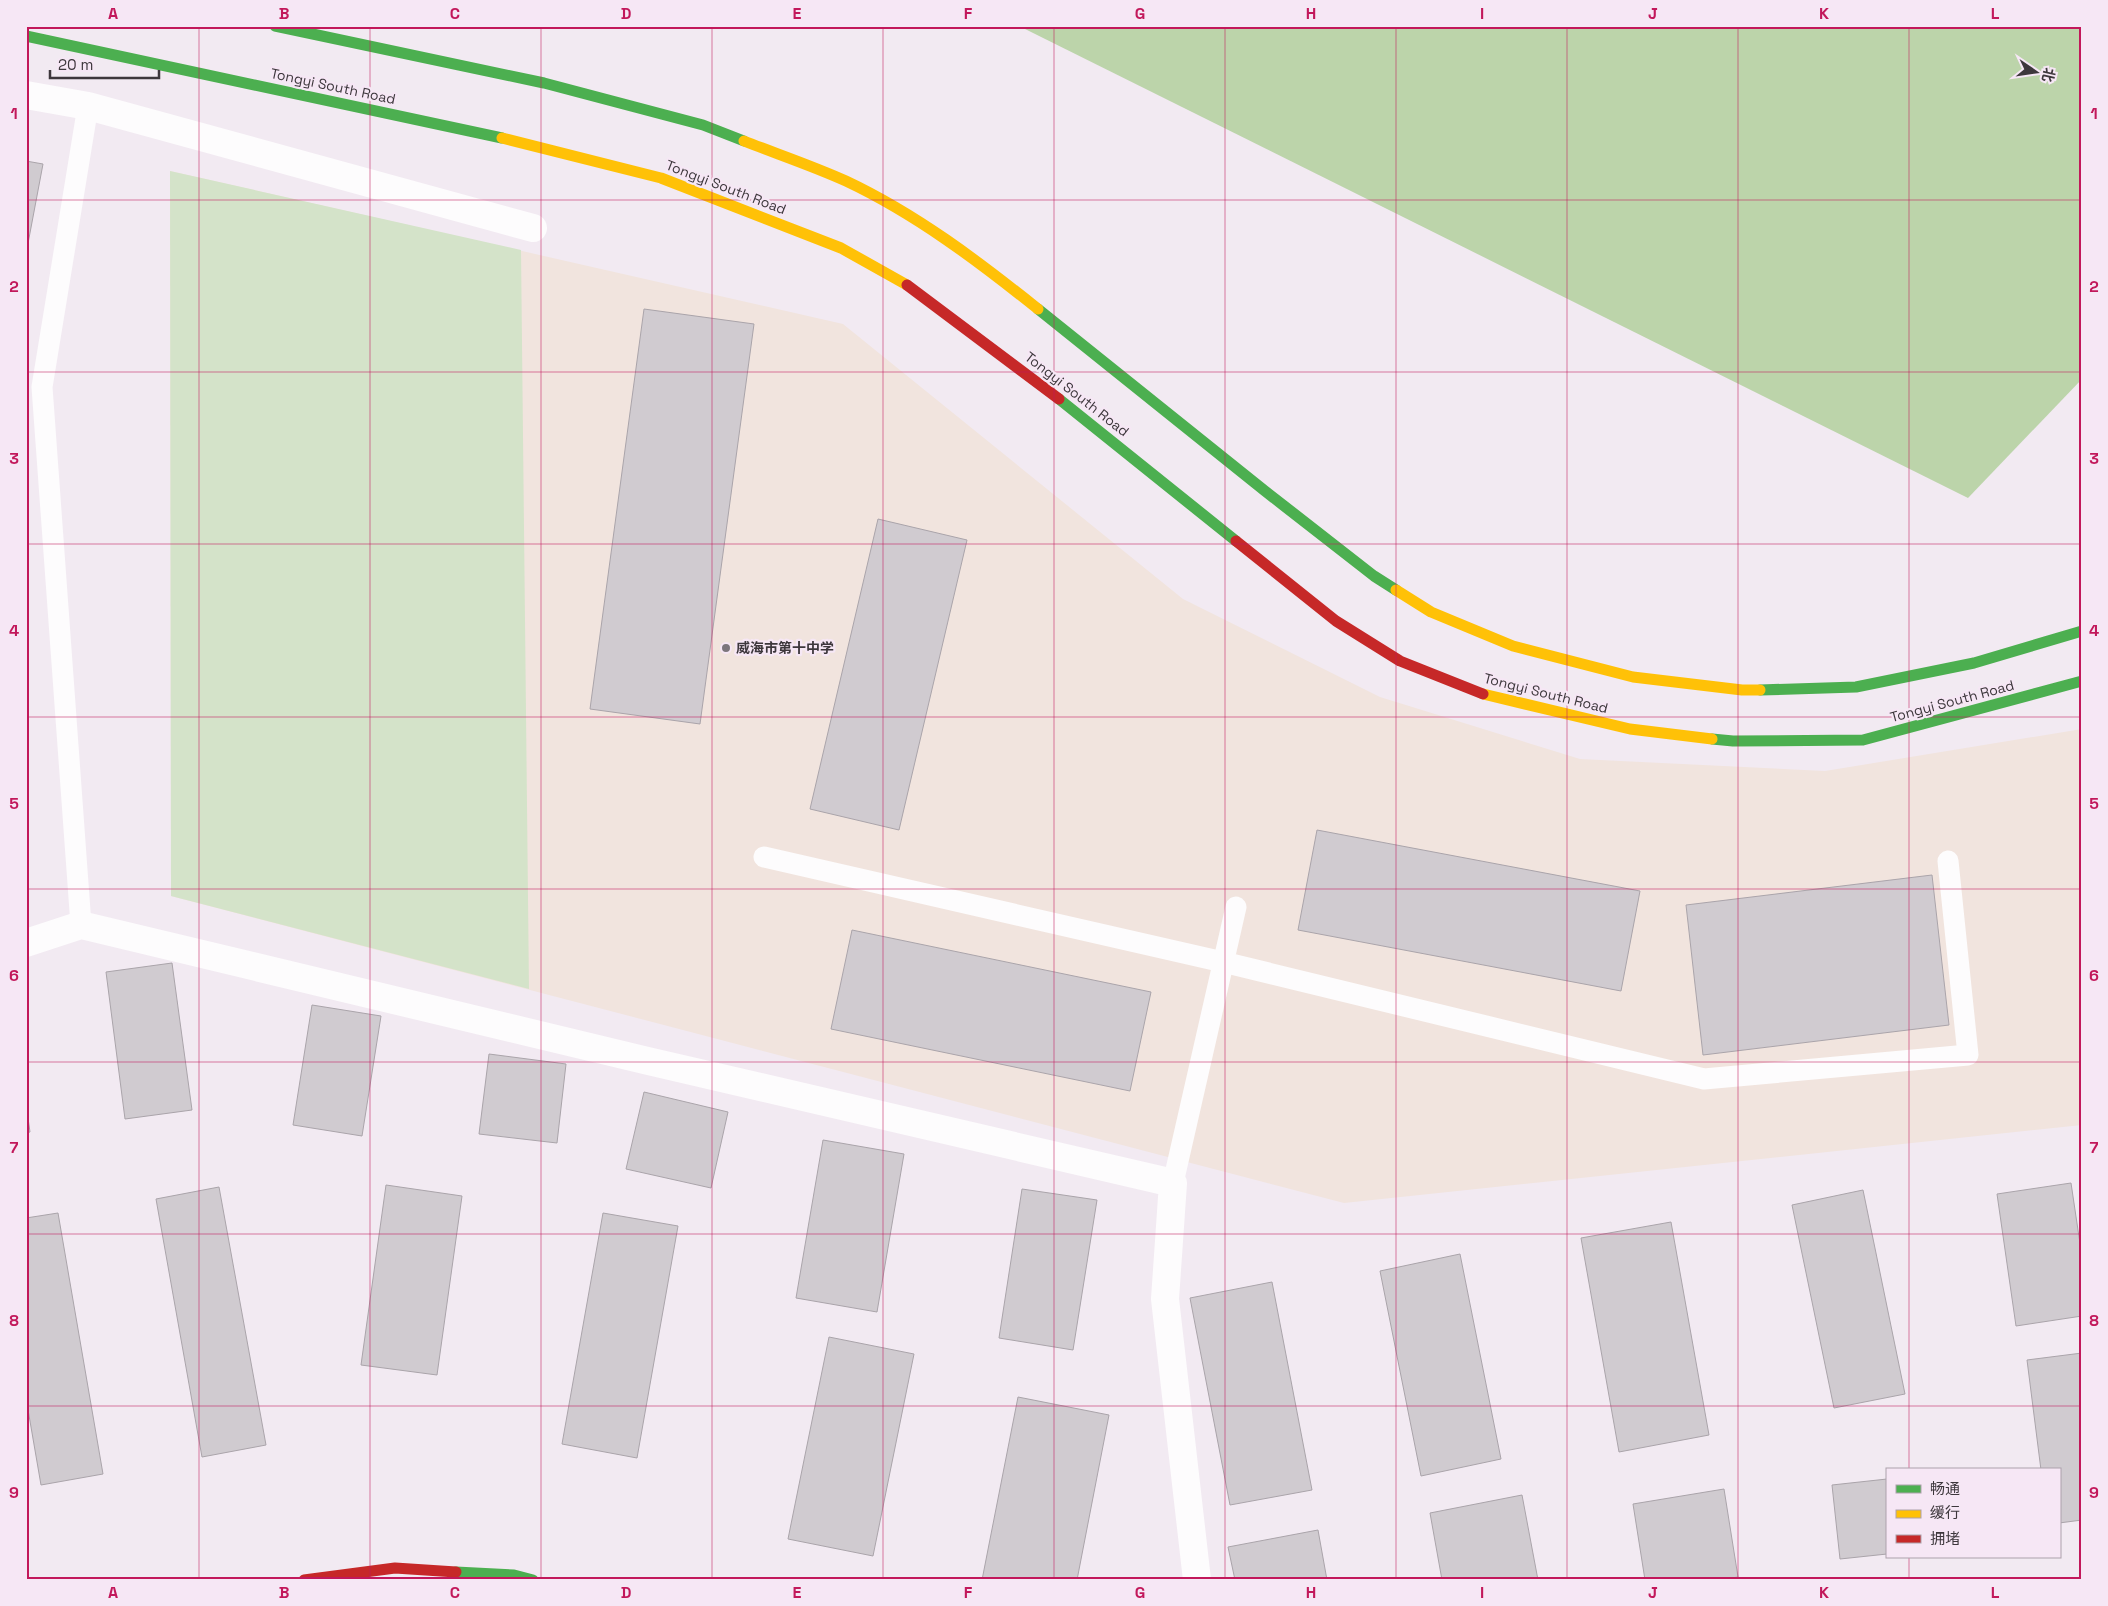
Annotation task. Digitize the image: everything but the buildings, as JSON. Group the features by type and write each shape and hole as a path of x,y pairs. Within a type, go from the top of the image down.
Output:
{"main road":[{"path":"275,26 544,83 703,125 846,181 912,216 979,262 1374,576 1431,612 1514,646 1633,677 1742,690 1856,687 1974,664 2082,631"},
{"name":"Tongyi South Road","path":"26,36 526,143 661,178 841,248 904,283 1032,377 1336,621 1400,661 1489,696 1640,730 1733,741 1863,740 2082,681"},
{"path":"304,1580 395,1568 514,1575 533,1580"}],"street":[{"path":"26,95 88,106 533,228"},
{"path":"26,944 81,925 638,1059 1173,1183 1165,1299 1197,1580"}],"lane":[{"path":"81,925 42,387 88,106"},
{"path":"764,856 1223,962 1704,1079 1968,1056 1948,861"},
{"path":"1173,1183 1236,907"}],"shaded area":[{"name":"威海市第十中学","path":"170,171 843,324 1183,599 1380,697 1580,759 1825,771 2082,729 2082,1125 1344,1203 171,896"}],"green space":[{"path":"1019,26 2082,26 2082,379 1968,498"},
{"path":"170,171 521,250 529,989 171,896"}],"traffic: fast":[{"path":"275,26 544,83 703,125 744,141"},
{"path":"26,36 502,138"},
{"path":"1038,309 1265,491 1374,576 1396,590"},
{"path":"1059,399 1236,541"},
{"path":"1760,690 1856,687 1974,663 2082,631"},
{"path":"1712,739 1733,741 1863,740 2082,681"},
{"path":"456,1572 514,1575 533,1580"}],"traffic: slow":[{"path":"502,138 661,178 841,248 907,285"},
{"path":"744,141 846,181 897,208 946,239 1038,309"},
{"path":"1396,590 1431,612 1513,646 1633,677 1742,690 1760,690"},
{"path":"1483,694 1630,729 1712,739"}],"traffic: jam":[{"path":"907,285 1059,399"},
{"path":"1236,541 1336,621 1400,661 1483,694"},
{"path":"304,1580 395,1568 456,1572"}],"place":[{"name":"威海市第十中学","path":"726,648"}]}
